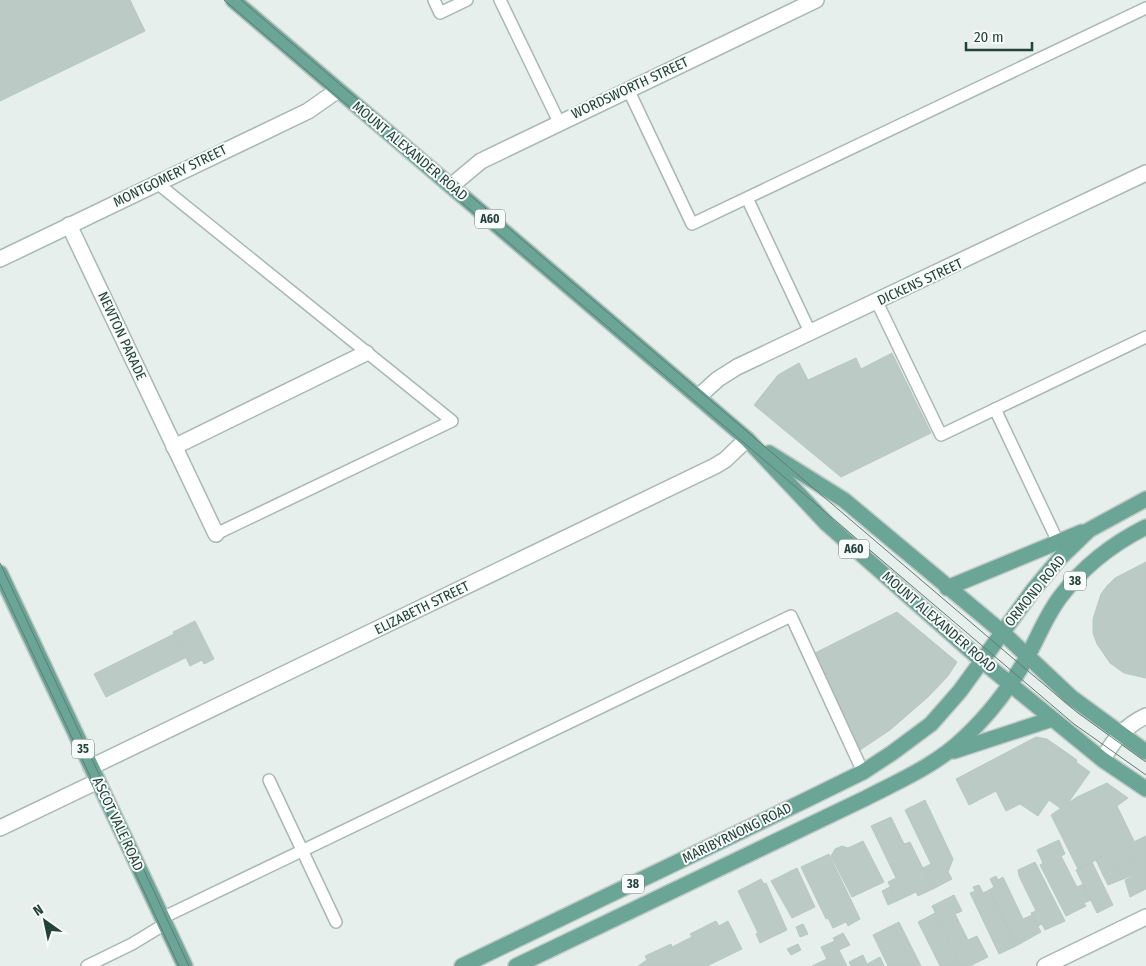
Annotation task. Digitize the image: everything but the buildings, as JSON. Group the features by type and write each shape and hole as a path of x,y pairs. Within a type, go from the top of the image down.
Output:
{"main road":[{"name":"MOUNT ALEXANDER ROAD","path":"233,0 747,438 844,500 1002,632 1071,697 1120,735 1146,752"},
{"name":"MOUNT ALEXANDER ROAD","path":"747,438 826,524 1052,720 1103,760 1146,789"},
{"name":"ORMOND ROAD","path":"982,660 1055,564 1088,530 1146,500"},
{"name":"ORMOND ROAD","path":"1010,683 1061,596 1080,575 1106,552 1146,527"},
{"path":"947,588 977,578 1088,530"},
{"name":"ASCOT VALE ROAD","path":"0,573 185,966"},
{"name":"MARIBYRNONG ROAD","path":"462,966 863,772 931,724 960,692 982,660"},
{"name":"MARIBYRNONG ROAD","path":"516,966 921,770 963,740 1010,683"},
{"path":"945,754 1052,720"}],"street":[{"name":"WORDSWORTH STREET","path":"451,186 481,161 816,0"},
{"name":"MONTGOMERY STREET","path":"0,259 308,111 338,90"},
{"name":"DICKENS STREET","path":"698,397 726,373 1146,174"},
{"name":"NEWTON PARADE","path":"68,225 216,534"},
{"path":"174,447 366,353"},
{"name":"ELIZABETH STREET","path":"92,767 715,466 725,460 747,438"},
{"path":"1103,760 1120,735 1132,724 1146,716"},
{"path":"0,828 98,781"},
{"path":"1045,966 1146,917"}],"lane":[{"path":"434,0 440,13 467,0"},
{"path":"500,0 559,122"},
{"path":"628,89 692,224 1146,8"},
{"path":"157,182 452,422 216,534"},
{"path":"746,198 810,332"},
{"path":"877,302 941,435 1146,337"},
{"path":"995,408 1058,542"},
{"path":"87,966 132,944 164,921 302,850 791,616 863,772"},
{"path":"269,780 336,922"}],"tram line":[{"path":"224,0 1074,724 1146,775"},
{"path":"241,0 1022,666 1078,713 1146,762"},
{"path":"0,563 189,966"},
{"path":"0,584 179,966"}]}
